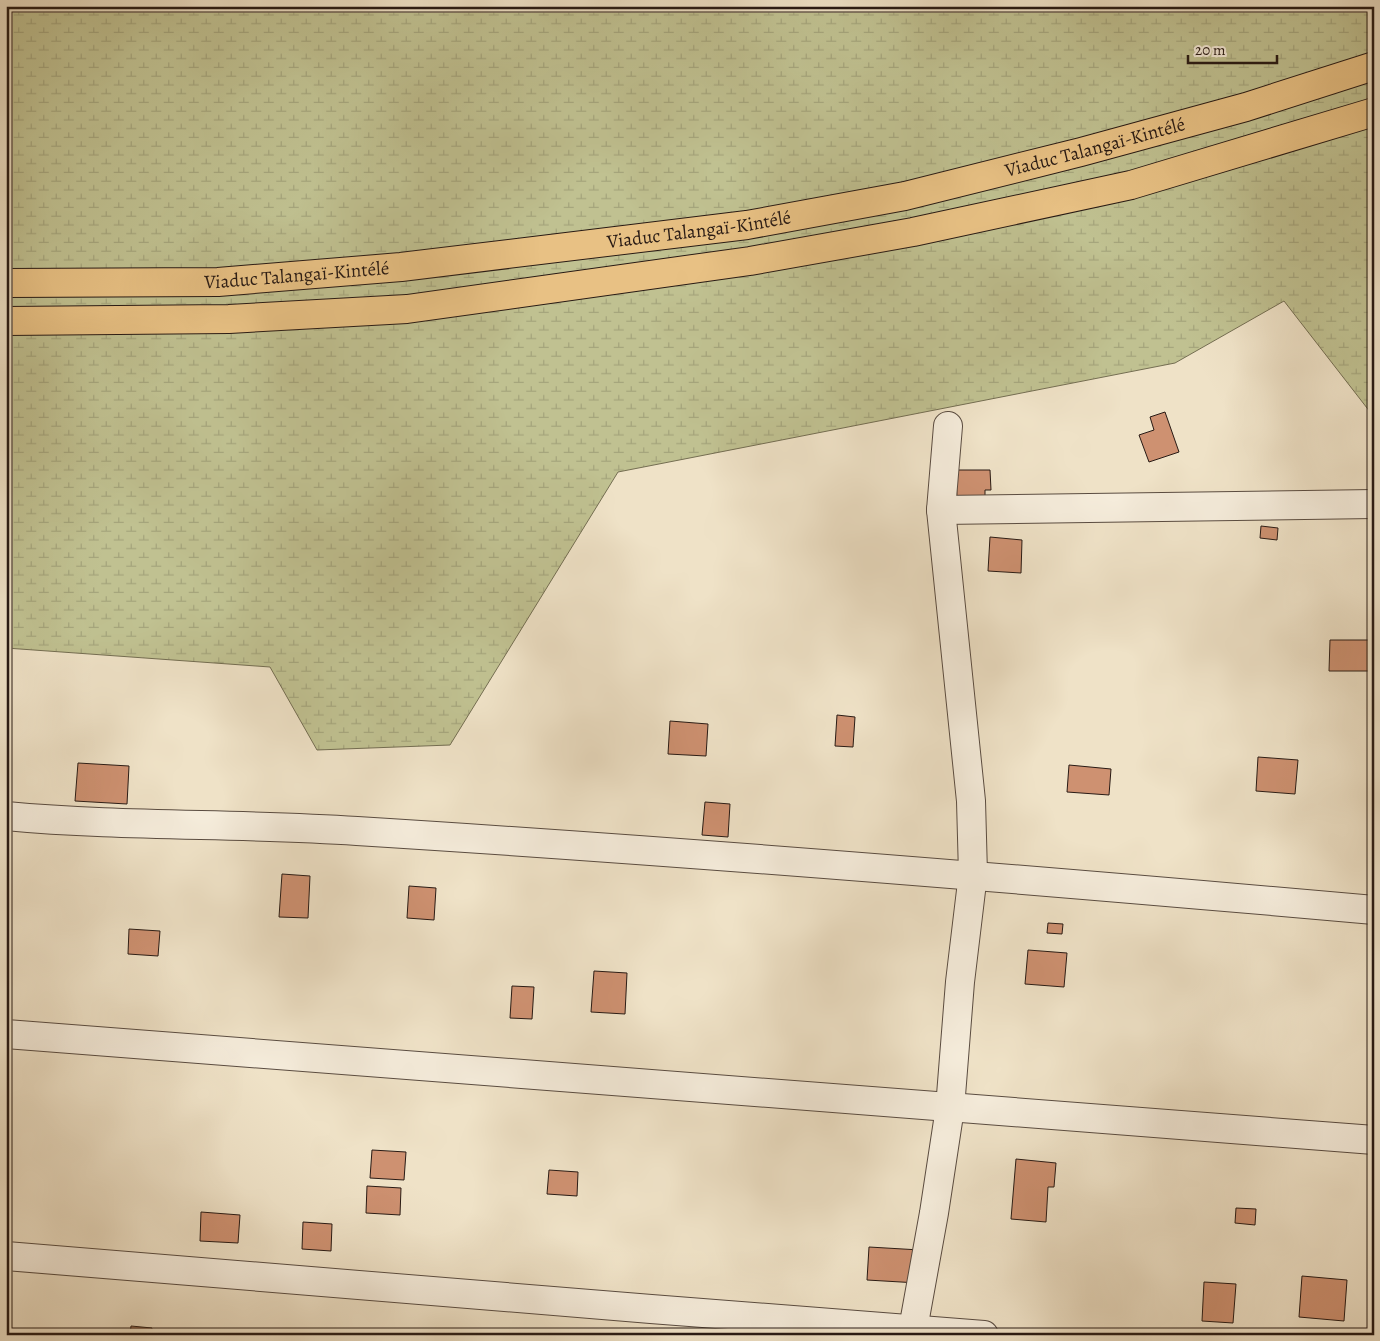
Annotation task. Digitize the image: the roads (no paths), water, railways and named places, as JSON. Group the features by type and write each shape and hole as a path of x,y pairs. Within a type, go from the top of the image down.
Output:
{"highway":[{"name":"Viaduc Talangaï-Kintélé","path":"6,283 228,282 401,267 747,225 905,196 1081,152 1246,107 1374,66"},
{"name":"Viaduc Talangaï-Kintélé","path":"6,321 229,319 407,309 750,261 913,232 1131,185 1374,112"}],"street":[{"path":"913,1329 950,1108 960,982 973,874 971,801 941,510 948,426"},
{"path":"941,510 1374,504"},
{"path":"6,816 62,821 353,830 973,874 1374,910"},
{"path":"6,1034 1374,1140"},
{"path":"6,1256 984,1335"}]}
